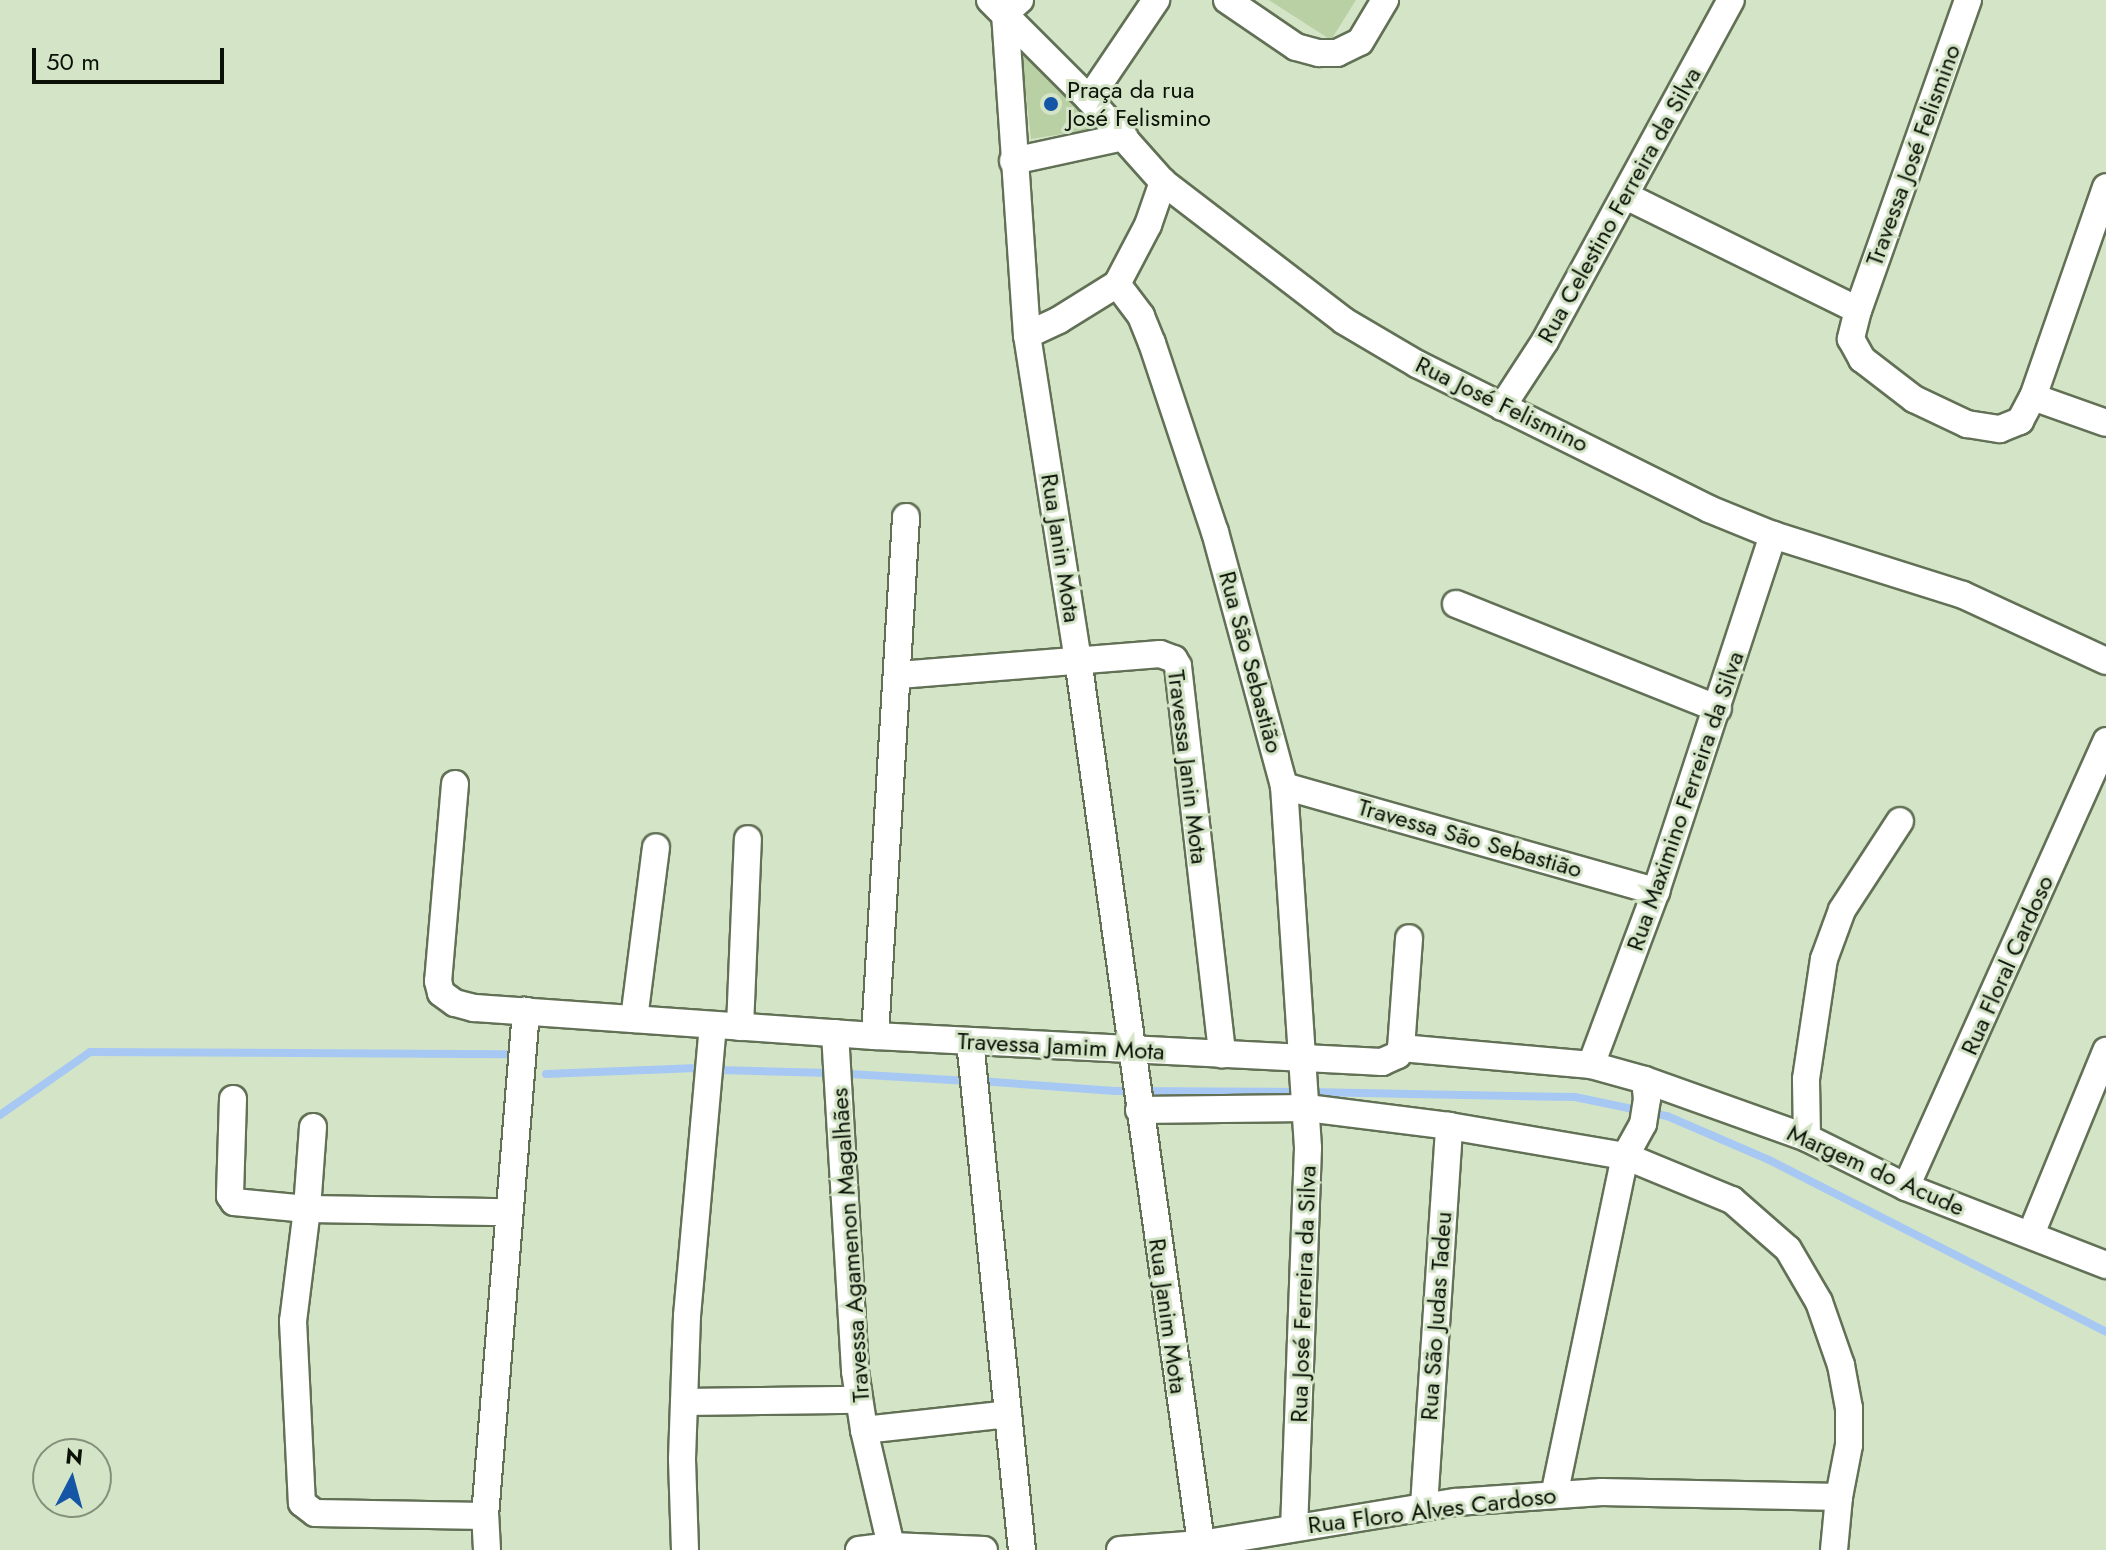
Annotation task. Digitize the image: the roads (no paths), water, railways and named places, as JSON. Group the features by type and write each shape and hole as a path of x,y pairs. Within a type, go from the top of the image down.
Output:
{"street":[{"path":"1089,99 1156,0"},
{"path":"1227,0 1296,47 1319,53 1337,53 1360,42 1385,0"},
{"name":"Rua Celestino Ferreira da Silva","path":"1502,407 1545,341 1731,0"},
{"name":"Travessa José Felismino","path":"1968,0 1858,310 1851,339 1862,359 1941,414 1967,424 2000,429 2020,421 2033,397"},
{"name":"Rua José Felismino","path":"1005,4 1163,182 1344,321 1502,407 1587,446 1709,509 1773,535 1963,595 2106,661"},
{"name":"Rua Janin Mota","path":"1005,4 1013,161 1027,335 1078,659 1137,1097"},
{"path":"1013,161 1124,137"},
{"path":"1027,335 1059,320 1117,284 1148,225 1163,182"},
{"path":"2106,187 2033,397 2106,423"},
{"path":"1626,196 1858,310"},
{"name":"Rua São Sebastião","path":"1117,284 1141,316 1152,343 1215,532 1284,786 1303,1060"},
{"path":"875,1036 899,675 906,517"},
{"name":"Rua Maximino Ferreira da Silva","path":"1591,1065 1656,891 1773,535"},
{"path":"1456,604 1718,709"},
{"name":"Travessa Janin Mota","path":"899,675 1078,659 1170,656 1178,666 1222,1055"},
{"name":"Rua Floral Cardoso","path":"1906,1187 2106,741"},
{"name":"Travessa Jamim Mota","path":"455,784 438,981 441,993 455,1003 474,1008 740,1027 1303,1060 1392,1055"},
{"name":"Travessa São Sebastião","path":"1284,786 1656,891"},
{"path":"1807,1138 1806,1079 1824,959 1842,910 1900,821"},
{"path":"740,1027 748,839"},
{"path":"634,1019 656,847"},
{"path":"1409,938 1392,1055 1591,1065"},
{"path":"487,1550 485,1516 526,1011"},
{"path":"685,1550 687,1316 713,1025"},
{"name":"Travessa Agamenon Magalhães","path":"835,1033 859,1400 892,1548"},
{"path":"970,1041 1022,1550"},
{"path":"2031,1234 2106,1051"},
{"name":"Rua José Ferreira da Silva","path":"1294,1528 1308,1148 1303,1060"},
{"name":"Margem do Acude","path":"1591,1065 1645,1101 1807,1138 1906,1187 2106,1265"},
{"path":"1137,1097 1307,1108 1449,1126 1625,1156 1732,1200 1788,1249 1819,1302 1841,1365 1849,1408 1849,1445 1839,1497 1839,1549"},
{"name":"Rua Janim Mota","path":"1137,1097 1201,1547"},
{"path":"233,1099 230,1196 234,1202 307,1209 509,1212"},
{"path":"1555,1492 1625,1156 1645,1101"},
{"name":"Rua São Judas Tadeu","path":"1424,1506 1449,1126"},
{"path":"313,1127 307,1209 293,1321 302,1503 315,1513 485,1516"},
{"path":"684,1402 859,1400"},
{"path":"864,1430 1008,1414"},
{"name":"Rua Floro Alves Cardoso","path":"1120,1550 1201,1547 1424,1506 1555,1492 1839,1497"},
{"path":"859,1550 984,1550"}],"waterway":[{"path":"0,1115 90,1052 507,1054"},
{"path":"546,1074 697,1068"},
{"path":"716,1070 830,1073"},
{"path":"849,1074 969,1081"},
{"path":"980,1081 1115,1091 1299,1092"},
{"path":"1309,1092 1575,1097 1667,1116 1769,1160 2106,1332"}],"place":[{"name":"Praça da rua José Felismino","path":"1051,104"}]}
